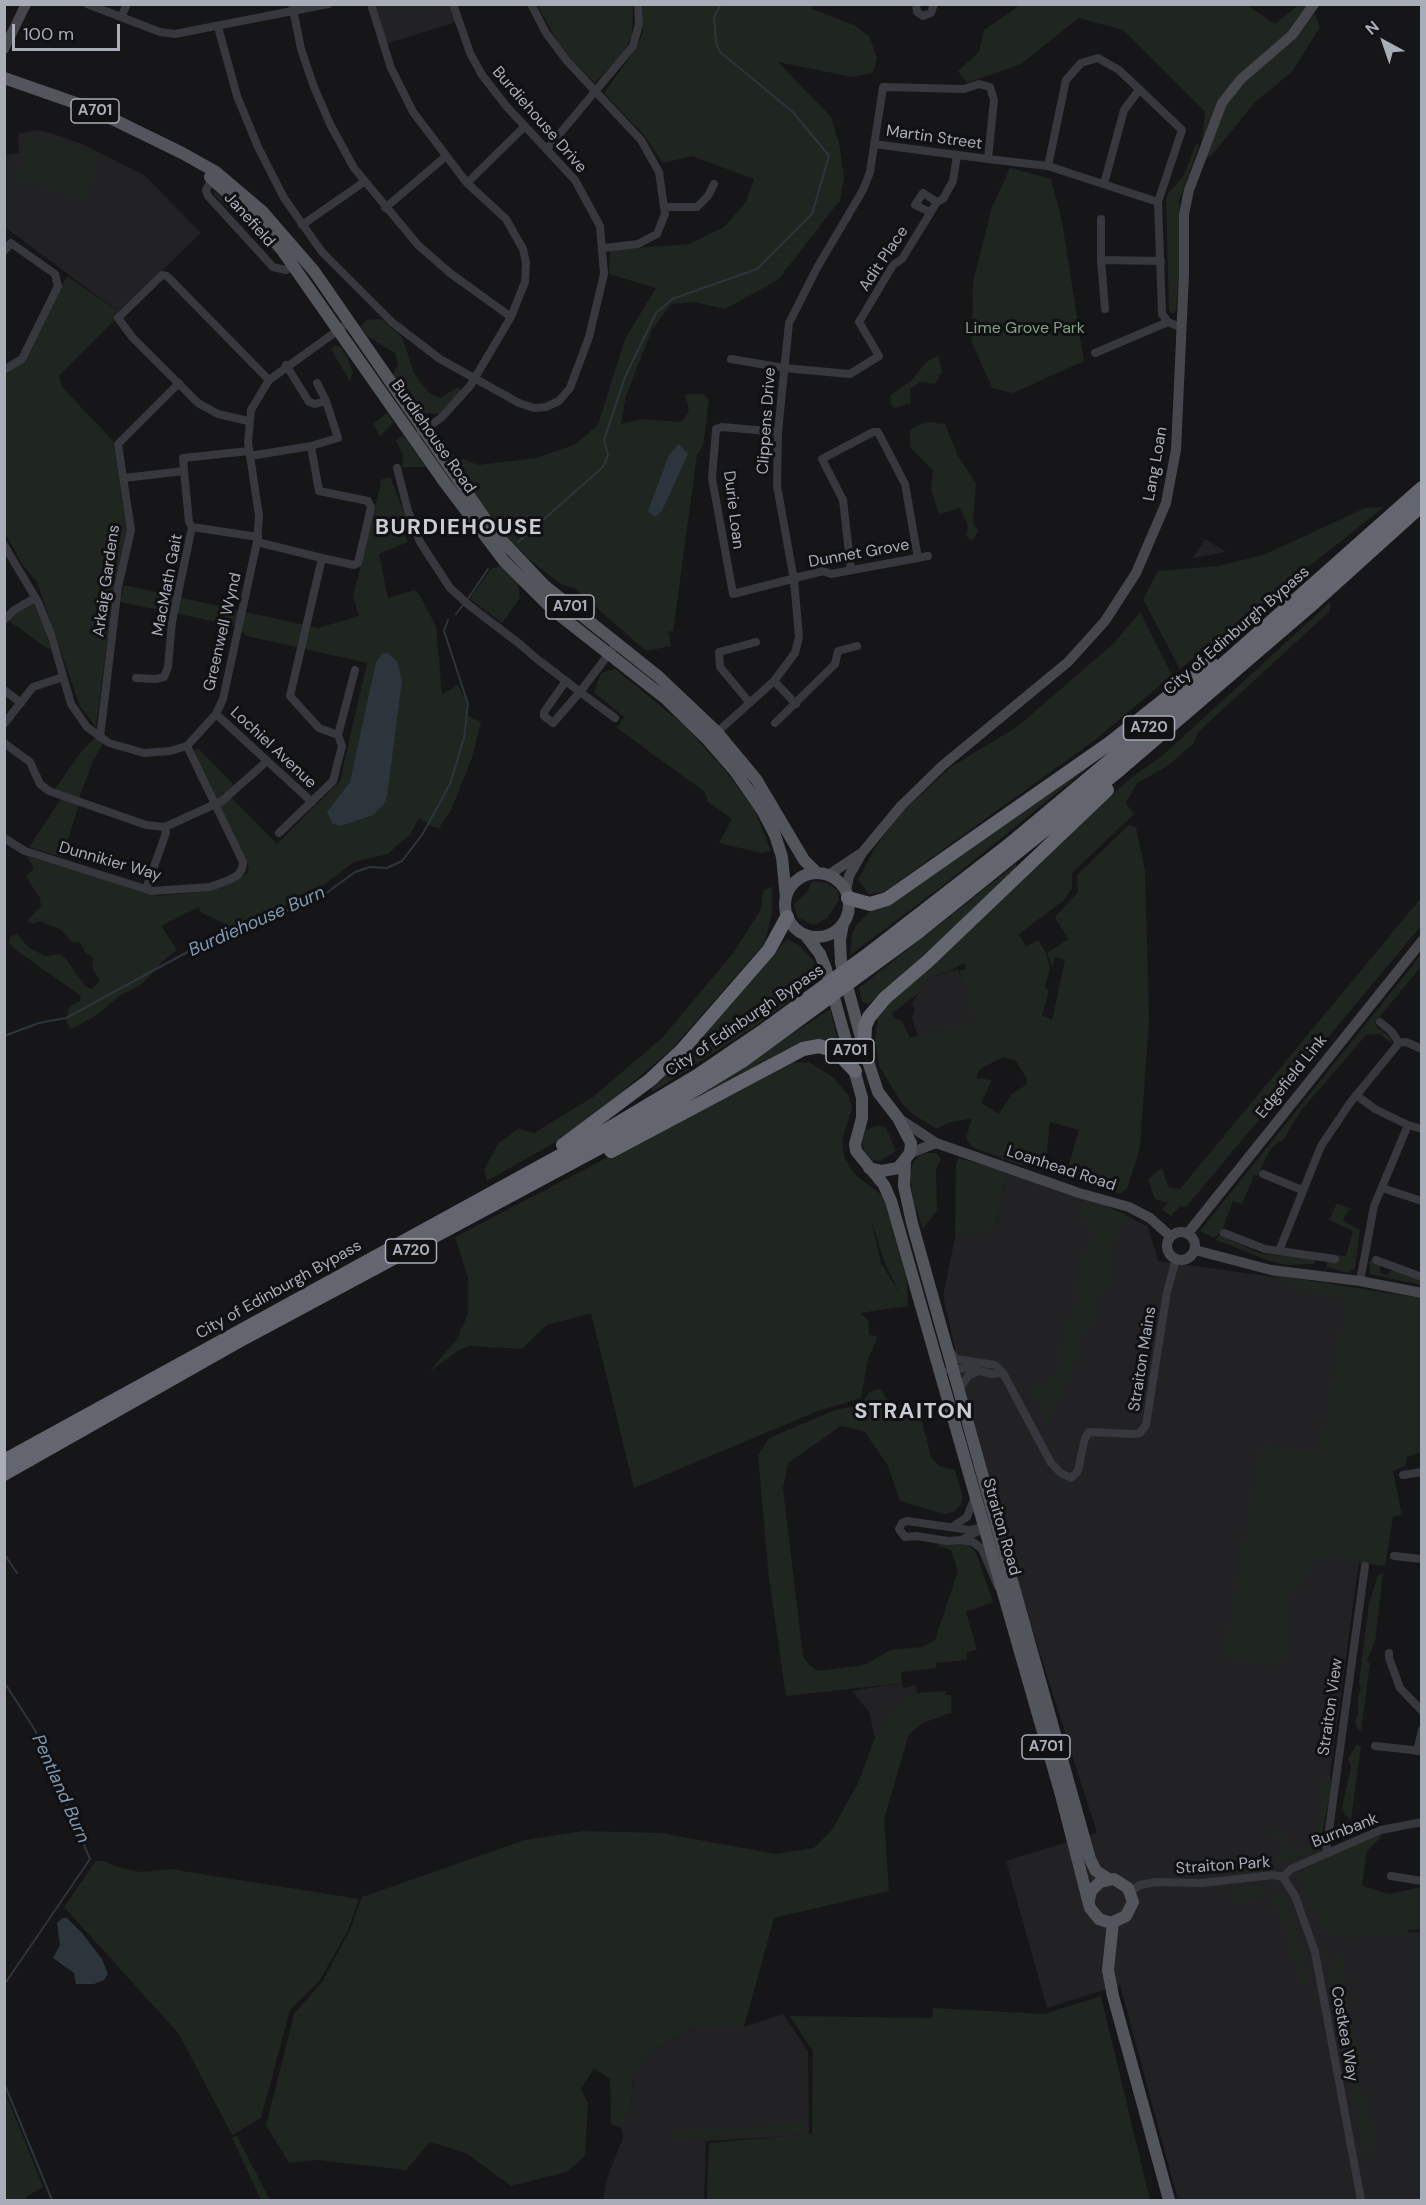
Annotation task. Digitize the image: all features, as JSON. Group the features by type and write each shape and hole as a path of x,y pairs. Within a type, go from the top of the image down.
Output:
{"highway":[{"name":"City of Edinburgh Bypass","path":"868,963 1112,759 1345,558 1422,488"},
{"name":"City of Edinburgh Bypass","path":"4,1474 244,1338 400,1257 661,1112 809,1007 1015,855 1170,728 1422,505"},
{"path":"847,894 870,904 887,899 898,892 1110,743 1345,558"},
{"path":"864,1049 865,1026 869,1017 885,998 987,905 1170,728"},
{"path":"430,1226 557,1149 650,1080 695,1035 769,950 786,917"},
{"name":"City of Edinburgh Bypass","path":"4,1461 658,1099 809,1007"},
{"path":"400,1257 669,1122 803,1049 819,1046 836,1051 855,1071"}],"main road":[{"name":"Burdiehouse Road","path":"4,78 90,108 182,153 242,192 278,227 314,272 343,327"},
{"name":"Burdiehouse Road","path":"214,175 252,216 343,327 418,434 472,521 523,582 553,610 613,648 646,681 713,736 756,779 804,860 816,872"},
{"name":"Burdiehouse Road","path":"713,736 753,796 775,835 782,857 786,898"},
{"path":"786,898 795,881 816,872 830,874 847,894"},
{"name":"A701","path":"843,924 847,894"},
{"name":"A701","path":"786,898 786,917 795,929 807,937"},
{"path":"807,937 826,936 843,924"},
{"name":"Straiton Road","path":"843,924 840,954 864,1049 878,1092 898,1118 911,1143 907,1157 905,1195 949,1350 964,1459 1089,1900"},
{"name":"Straiton Road","path":"807,937 823,960 855,1071 863,1108 855,1144 859,1158 884,1185 891,1201 960,1389 1090,1860 1096,1871 1109,1880"},
{"path":"869,1168 888,1171 907,1157"},
{"path":"1089,1900 1095,1886 1109,1880"},
{"name":"A701","path":"1109,1880 1123,1883 1130,1892"},
{"path":"1130,1892 1131,1910 1126,1916 1113,1922 1108,1958 1112,1989 1127,2055 1169,2200"},
{"name":"A701","path":"1089,1900 1090,1908 1099,1919 1113,1922"}],"street":[{"path":"4,49 26,4"},
{"path":"87,4 166,34 183,34 292,8 328,4"},
{"path":"121,16 127,4"},
{"path":"371,4 385,51 401,91 427,134 467,183 506,219 523,249 525,282 511,317 474,380 450,410 418,434"},
{"name":"Burdiehouse Drive","path":"218,27 234,86 258,147 302,225 331,262 393,323 440,359 474,380 534,408 553,405 565,395 585,352 602,292 604,248 600,226 575,180 482,75 466,43 453,4"},
{"path":"531,4 556,48 648,148 659,172 665,207 661,227 652,238 638,244 604,248"},
{"path":"547,149 633,46 639,24 638,4"},
{"path":"916,6 917,12 923,16 931,12 934,4"},
{"name":"Lang Loan","path":"847,894 849,876 862,853 942,766 1068,662 1121,598 1154,536 1171,479 1179,424 1180,327 1186,203 1215,116 1241,79 1292,35 1314,4"},
{"path":"914,18 916,6"},
{"path":"292,8 301,49 322,107 364,182 385,208 437,262 511,317"},
{"path":"1048,166 1066,80 1081,63 1089,58 1105,60 1179,124 1182,130 1158,202 1162,314 1168,322 1180,327"},
{"name":"Martin Street","path":"874,144 988,159 994,100 990,87 979,84 964,89 883,87"},
{"name":"Clippens Drive","path":"713,736 774,681 795,652 799,637 794,580 777,486 778,432 789,323 818,266 855,207 870,172 883,87"},
{"path":"1104,184 1124,110 1139,90"},
{"path":"467,183 525,126"},
{"name":"Adit Place","path":"784,368 850,374 879,356 859,322 893,265 902,259 930,212 937,202 943,199 953,181 957,154"},
{"path":"385,208 445,157"},
{"path":"988,159 1048,166 1158,202"},
{"name":"Janefield","path":"214,175 206,190 208,196 273,267 286,270 293,266"},
{"path":"302,225 364,182"},
{"path":"665,207 697,207 708,196 714,184"},
{"path":"930,212 915,205 923,193 937,202"},
{"path":"1101,219 1101,260 1105,309"},
{"path":"4,251 11,243 55,273 58,286 21,359 4,370"},
{"path":"1101,260 1161,261"},
{"path":"248,421 227,417 206,409 118,321 162,275 167,276 269,380"},
{"path":"1095,353 1168,322"},
{"name":"Greenwell Wynd","path":"187,746 216,714 223,699 258,540 259,516 248,421 255,399 269,380 286,365 343,327"},
{"path":"731,358 784,368"},
{"path":"286,365 309,402 315,404 326,400"},
{"name":"Arkaig Gardens","path":"100,737 118,587 131,530 119,440 179,382"},
{"path":"124,478 184,471 183,458 311,446 338,438 326,400 317,382"},
{"name":"Durie Loan","path":"778,432 722,427 716,429 712,478 732,592 736,594 794,580"},
{"path":"851,570 843,500 822,459 873,432 878,432 904,484 918,558"},
{"path":"192,527 258,540 354,565 358,563 372,507 368,501 318,491 311,446"},
{"path":"397,468 408,511 420,542 439,574 470,606 615,718"},
{"name":"MacMath Gait","path":"136,678 164,677 168,667 174,611 192,527 189,522 184,471"},
{"path":"4,545 35,598 51,634 71,704 87,726 100,737 144,753 164,752 187,746 215,805"},
{"name":"Dunnet Grove","path":"794,580 823,571 831,574 928,556"},
{"path":"322,558 290,696 319,728 338,735"},
{"path":"4,620 14,610 35,598"},
{"path":"750,703 720,667 719,652 756,642"},
{"path":"775,723 835,664 838,651 857,646"},
{"path":"566,681 544,712 544,716 553,723 613,648"},
{"path":"279,833 336,776 342,746 338,735 355,670"},
{"path":"4,724 33,687 63,677"},
{"path":"774,681 796,704"},
{"path":"4,690 21,703"},
{"name":"Lochiel Avenue","path":"216,714 312,802"},
{"path":"4,743 30,762 40,784 49,791 146,825 165,827 215,805 266,762"},
{"name":"Dunnikier Way","path":"4,838 25,851 146,889 162,892 210,887 229,880 242,869 243,862 215,805"},
{"path":"146,889 166,833 165,827"},
{"name":"Lang Loan","path":"830,874 862,853"},
{"name":"Edgefield Link","path":"1188,1233 1422,941"},
{"path":"1380,1022 1392,1032 1399,1043 1422,1048"},
{"path":"1279,1251 1321,1146 1356,1095 1399,1043"},
{"path":"1356,1095 1375,1109 1408,1125 1422,1129"},
{"name":"Loanhead Road","path":"898,1118 936,1143 1079,1193 1129,1207 1150,1218 1170,1236"},
{"path":"1360,1281 1372,1214 1408,1125"},
{"path":"907,1157 936,1143"},
{"path":"1263,1174 1302,1190"},
{"path":"1382,1188 1422,1202"},
{"path":"1178,1232 1188,1233 1194,1240 1195,1250 1188,1258 1176,1259 1167,1249 1170,1236 1178,1232"},
{"path":"1224,1233 1265,1249 1335,1259"},
{"path":"1195,1250 1271,1270 1360,1281 1422,1293"},
{"name":"Straiton Mains","path":"1004,1373 1051,1463 1061,1473 1071,1478 1078,1472 1085,1438 1089,1432 1134,1434 1140,1432 1146,1425 1167,1292 1176,1259"},
{"path":"1376,1260 1387,1267 1422,1277"},
{"path":"951,1366 995,1365 1004,1373"},
{"path":"951,1366 1004,1373"},
{"path":"960,1389 968,1376 978,1371"},
{"path":"961,1540 983,1527 990,1517 978,1474 978,1455"},
{"path":"1403,1475 1418,1470"},
{"path":"952,1527 968,1517 975,1496"},
{"path":"1000,1537 992,1529 983,1527 970,1530 904,1522 899,1529 903,1536 973,1542 982,1549 993,1578 1002,1593"},
{"path":"911,1535 914,1529 912,1524"},
{"path":"1394,1556 1409,1562 1422,1559"},
{"name":"Straiton View","path":"1326,1852 1365,1566"},
{"path":"1387,1656 1400,1688 1422,1711"},
{"path":"1375,1746 1419,1751 1422,1730"},
{"name":"Burnbank","path":"1283,1877 1291,1869 1326,1852 1381,1830 1422,1822"},
{"name":"Straiton Park","path":"1130,1892 1140,1885 1156,1882 1202,1883 1273,1875 1283,1877"},
{"path":"1391,1876 1422,1881"},
{"name":"Costkea Way","path":"1283,1877 1295,1896 1315,1952 1361,2200"}],"shaded area":[{"path":"376,5 450,5 456,22 386,44"},
{"path":"36,130 82,144 145,176 201,233 119,312 5,227 4,155 19,153 18,134"},
{"path":"679,444 688,454 662,511 655,517 648,511 669,455"},
{"path":"1205,539 1226,552 1193,558"},
{"path":"388,653 397,661 402,681 387,796 384,804 373,815 341,826 333,824 327,812 350,782 376,662 382,654"},
{"path":"958,969 978,1021 918,1037 912,1018 915,1009 912,1003 929,978"},
{"path":"1007,1172 1104,1204 1148,1227 1158,1261 1353,1288 1359,1561 1320,1847 1335,1895 1340,1937 1421,1932 1421,2200 1178,2200 1120,1985 1047,2008 1006,1861 1097,1833 1029,1619 963,1383 943,1296 955,1238 994,1231"},
{"path":"902,1683 903,1688 916,1685 917,1693 908,1694 893,1708 875,1738 869,1712 852,1691"},
{"path":"62,1918 67,1918 82,1933 102,1959 108,1974 104,1980 94,1984 76,1984 74,1973 53,1958 60,1945 57,1923"},
{"path":"783,2014 808,2051 809,2135 706,2141 704,2200 603,2200 607,2178 623,2138 621,2127 631,2106 633,2078 645,2058 660,2045 695,2027 744,2027"}],"green space":[{"path":"537,5 633,5 632,36 623,53 595,83 576,65 558,42"},
{"path":"643,5 812,5 812,9 854,25 869,36 877,58 873,73 852,77 778,62 831,117 839,143 844,178 840,200 778,280 725,309 694,302 671,304 652,330 626,396 621,424 641,419 682,422 689,411 685,394 703,394 709,400 703,446 697,455 673,632 668,631 671,646 646,651 574,588 562,585 531,561 507,537 465,480 448,451 454,456 479,465 536,458 574,445 598,425 625,339 656,288 609,274 610,250 689,244 724,227 746,202 754,179 692,156 663,163 644,135 604,93 637,47 643,31"},
{"path":"1020,5 1247,5 1275,24 1299,5 1311,5 1320,27 1292,72 1256,101 1211,156 1195,163 1202,142 1205,112 1123,30 1079,18 1021,64 967,83 958,71 979,52 984,30"},
{"path":"30,133 99,153 85,200 16,180"},
{"path":"1196,144 1199,145 1179,201 1179,274 1176,310 1172,314 1169,310 1166,199 1184,175"},
{"name":"Lime Grove Park","path":"1010,168 1051,179 1062,222 1084,361 1013,393 992,388 972,343 973,282 992,207"},
{"path":"215,192 240,211 249,225 245,225 213,194"},
{"path":"67,276 119,312 112,323 59,376 62,387 113,441 127,530 114,588 96,727 80,706 37,582 22,564 5,533 5,375 22,363"},
{"path":"381,319 402,337 414,373 429,393 440,398 458,387 462,390 439,414 423,413 393,375 398,364 395,353 367,336 361,327 366,320"},
{"path":"335,345 340,347 347,356 353,372 350,382 331,349"},
{"path":"938,356 942,372 935,384 920,382 910,389 911,403 894,408 890,403 891,395 912,380 927,361"},
{"path":"387,413 394,422 380,436 373,424"},
{"path":"926,422 945,424 958,456 976,483 973,523 978,531 972,541 966,536 968,526 960,508 939,514 931,489 933,470 910,447 910,430"},
{"path":"403,435 426,467 402,467 403,455 396,440"},
{"path":"390,477 409,525 405,529 399,519 408,542 379,554 388,598 414,590 419,594 436,626 442,694 458,685 468,704 467,715 481,722 473,755 451,810 439,828 419,818 410,835 387,854 354,862 309,896 234,928 200,912 199,907 161,926 177,950 164,960 141,985 119,996 97,1015 71,1029 66,1021 69,1007 80,1001 81,996 17,951 9,943 11,936 17,934 28,947 45,956 60,954 86,987 92,989 100,981 93,970 93,958 85,952 81,943 72,942 61,930 40,921 33,924 27,921 41,906 40,898 26,877 34,868 26,856 157,896 209,891 248,873 249,868 220,806 231,797 277,844 340,781 367,663 247,636 233,625 120,602 124,585 318,628 359,616 353,597 380,480"},
{"path":"1384,507 1180,669 1143,599 1158,571 1218,566 1266,554 1365,508"},
{"path":"502,564 518,583 520,598 502,623 470,599 490,570"},
{"path":"32,602 35,603 49,635 47,638 51,648 48,649 8,620 15,611"},
{"path":"1330,602 1330,611 1198,732 1194,743 1166,767 1137,783 1126,803 1134,814 1072,873 1072,889 1063,901 1019,934 1026,947 1038,940 1045,951 1050,968 1045,987 1049,991 1042,1015 1052,1020 1065,960 1055,957 1052,967 1047,953 1068,939 1055,917 1078,892 1077,875 1129,825 1136,827 1145,870 1149,1022 1140,1148 1127,1189 1120,1194 1066,1175 1079,1130 1050,1122 1045,1171 1014,1163 972,1147 966,1138 972,1118 948,1123 937,1129 914,1115 903,1105 879,1066 875,1039 878,1021 875,1017 888,1000 1133,776 1162,756","holes":["964,963 966,969 959,971 977,1021 910,1038 901,1020 895,1019 892,1013 920,992 929,978","1003,1057 1016,1061 1027,1079 1026,1085 1011,1095 999,1114 981,1103 992,1080 976,1078 980,1069"]},
{"path":"1140,612 1172,675 1095,740 884,892 869,894 858,880 875,848 901,813 951,767 1018,726 1113,644"},
{"path":"615,669 683,724 726,771 755,811 771,851 761,853 719,843 732,819 708,802 705,792 617,728 624,717 594,692 601,673"},
{"path":"96,737 104,742 93,761 79,798 55,789 81,752"},
{"path":"198,748 234,785 217,801 193,752"},
{"path":"1088,763 1090,766 945,884 850,955 852,934 856,925 875,907"},
{"path":"61,799 79,805 62,857 29,847"},
{"path":"1016,864 1017,868 941,940 869,1004 862,1002 859,988"},
{"path":"812,881 827,883 838,891 839,900 827,918 814,925 797,917 794,904 808,891"},
{"path":"772,886 772,913 765,943 670,1051 617,1096 554,1143 487,1181 484,1170 498,1144 518,1129 534,1133 593,1097 662,1038 734,952 761,909 763,891"},
{"path":"1421,898 1421,926 1186,1207 1180,1206 1171,1216 1162,1210 1168,1203 1155,1199 1148,1179 1162,1168 1168,1187 1180,1189"},
{"path":"787,939 799,945 813,960 818,979 760,1023 653,1092 650,1084 680,1059"},
{"path":"1421,955 1421,966 1375,1023 1376,1027 1391,1037 1392,1044 1380,1034 1366,1035 1300,1112 1282,1142 1279,1141 1271,1149 1257,1176 1254,1175 1242,1204 1233,1201 1221,1233 1213,1238 1200,1231"},
{"path":"830,1009 837,1037 834,1041 814,1040 707,1097 704,1092"},
{"path":"809,1062 834,1078 849,1096 852,1109 842,1140 844,1156 853,1173 883,1196 907,1281 908,1306 860,1313 868,1320 869,1335 878,1336 868,1359 861,1398 818,1411 634,1488 591,1313 547,1325 522,1349 470,1346 459,1350 429,1372 457,1339 468,1314 468,1278 455,1237 788,1063","holes":["871,1219 884,1261 900,1294 881,1263"]},
{"path":"879,1125 886,1128 896,1151 880,1161 872,1160 865,1152 862,1140 865,1130"},
{"path":"925,1153 936,1153 941,1159 936,1169 937,1210 923,1229 913,1199 910,1176 913,1163 918,1156"},
{"path":"959,1158 1007,1172 994,1231 955,1238 956,1164"},
{"path":"1089,1202 1125,1214 1127,1220 1119,1226 1115,1236 1107,1290 1097,1293 1091,1326 1078,1342 1071,1380 1066,1385 1064,1395 1052,1406 1049,1425 1044,1422 1037,1400 1031,1392 1033,1385 1038,1382 1045,1386 1058,1371 1065,1326 1078,1299 1077,1285 1086,1251 1095,1234 1089,1229 1080,1211 1083,1204"},
{"path":"1337,1203 1353,1210 1348,1210 1343,1221 1360,1230 1355,1268 1348,1273 1326,1267 1327,1261 1336,1263 1338,1255 1346,1256 1353,1231 1329,1220"},
{"path":"1219,1235 1261,1254 1315,1259 1314,1264 1288,1265 1273,1262 1216,1240"},
{"path":"1369,1260 1380,1265 1380,1273 1387,1275 1393,1269 1421,1280 1421,1285 1370,1274"},
{"path":"1273,1275 1421,1298 1421,1452 1407,1457 1405,1466 1393,1471 1402,1515 1393,1517 1385,1566 1313,1557 1310,1576 1299,1578 1297,1590 1287,1599 1287,1654 1278,1666 1227,1659 1228,1634 1250,1510 1263,1444 1320,1453 1346,1304 1341,1298 1311,1293 1310,1290"},
{"path":"878,1389 882,1391 886,1399 903,1406 906,1410 919,1409 931,1457 939,1466 955,1470 963,1497 961,1504 954,1512 944,1514 900,1501 887,1464 864,1431 841,1426 788,1463 783,1488 803,1656 809,1665 818,1671 864,1665 891,1650 922,1647 935,1640 958,1571 951,1550 938,1546 938,1543 964,1543 972,1548 976,1553 993,1602 966,1612 977,1650 967,1652 967,1660 936,1663 936,1668 901,1672 902,1683 786,1696 769,1579 758,1455 769,1438 835,1410 861,1405 869,1392"},
{"path":"1383,1573 1375,1642 1367,1660 1370,1664 1361,1731 1357,1729 1355,1720 1358,1715 1358,1696 1361,1689 1359,1683 1369,1603 1378,1575"},
{"path":"946,1691 946,1695 951,1695 951,1713 923,1723 909,1734 884,1819 889,1891 774,1918 744,2027 695,2027 660,2045 645,2058 633,2078 631,2106 621,2127 611,2125 610,2079 594,2068 581,2089 588,2104 585,2156 567,2172 511,2186 466,2153 430,2142 406,2170 317,2160 289,2163 266,2125 294,2014 322,1982 350,1930 362,1897 525,1840 583,1831 661,1833 776,1854 814,1848 832,1830 858,1783 875,1738 893,1708 908,1694"},
{"path":"1356,1745 1361,1746 1351,1820 1345,1815 1342,1807 1351,1767 1348,1759"},
{"path":"1326,1772 1330,1773 1331,1787 1322,1836 1316,1835"},
{"path":"1344,1822 1350,1824 1352,1830 1350,1836 1344,1838 1338,1836 1336,1830 1338,1824"},
{"path":"1268,1828 1281,1831 1287,1846 1296,1851 1307,1849 1315,1843 1318,1844 1315,1850 1279,1865 1237,1874 1216,1873 1211,1868 1211,1861 1219,1852 1222,1864 1247,1869 1274,1864 1283,1847 1280,1838 1267,1831"},
{"path":"1384,1834 1367,1851 1362,1886 1389,1894 1421,1887 1421,1929 1409,1930 1405,1936 1340,1937 1321,1929 1300,1877 1301,1871 1323,1858"},
{"path":"96,1861 104,1861 114,1866 140,1872 170,1869 359,1899 348,1930 320,1980 290,2010 261,2118 232,2135 179,2034 64,1907"},
{"path":"1263,1886 1266,1895 1233,1905 1229,1889"},
{"path":"1278,1894 1284,1897 1297,1934 1300,1955 1309,1974 1309,1983 1301,1987 1274,1898"},
{"path":"1335,1954 1342,1954 1350,2016 1361,2054 1361,2063 1355,2070 1373,2134 1374,2152 1370,2156 1360,2139 1355,2100 1344,2063 1329,1979"},
{"path":"1101,1996 1150,2200 707,2200 709,2143 812,2134 813,2052 790,2016 932,2018 933,2008 1044,2014"},
{"path":"5,2092 43,2187 26,2197 27,2200 5,2200"},
{"path":"806,2121 805,2132 673,2139 672,2131 742,2129"},
{"path":"237,2136 270,2200 261,2200 232,2138"}],"waterway":[{"name":"Burdiehouse Burn","path":"518,542 603,467 608,455 604,440 625,377 656,313 672,299 757,269 812,214 829,156 793,112 720,52 716,42 714,17 721,4"},
{"name":"Burdiehouse Burn","path":"467,600 488,569"},
{"name":"Burdiehouse Burn","path":"456,614 464,604"},
{"name":"Burdiehouse Burn","path":"4,1036 39,1023 66,1018 193,949 321,897 355,872 370,867 387,868 402,861 422,835 450,784 464,738 468,704 444,631 448,620"},
{"path":"4,1554 17,1573"},
{"name":"Pentland Burn","path":"4,1682 35,1730 90,1859 4,1985"},
{"name":"Pentland Burn","path":"4,2083 52,2200"}],"district":[{"name":"BURDIEHOUSE","path":"459,528"},
{"name":"STRAITON","path":"914,1412"}]}
